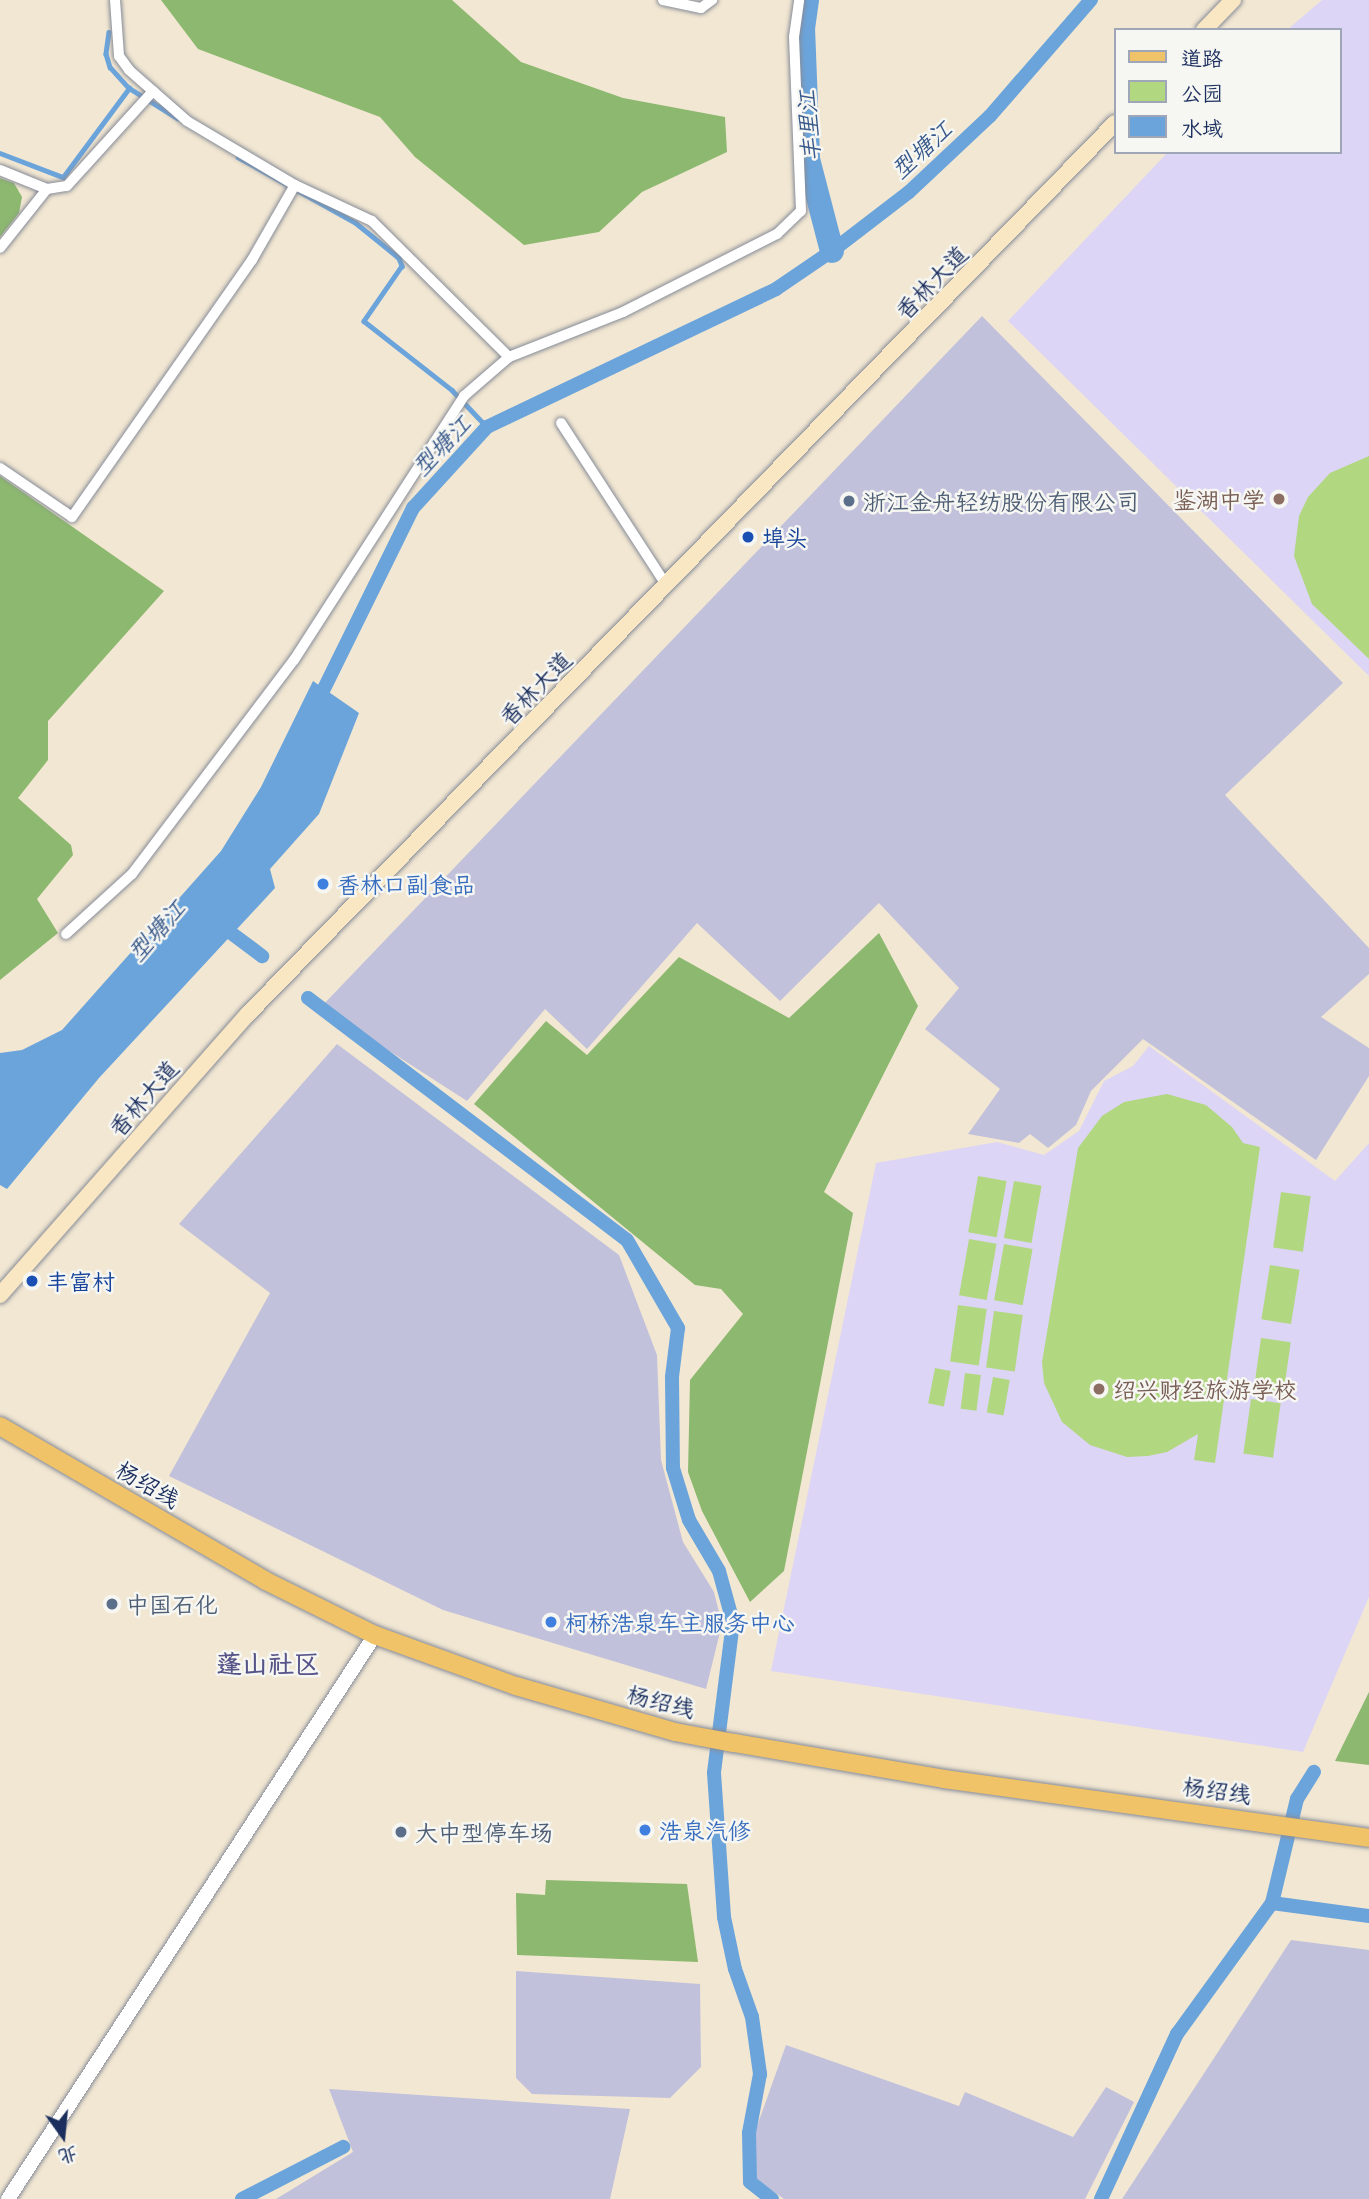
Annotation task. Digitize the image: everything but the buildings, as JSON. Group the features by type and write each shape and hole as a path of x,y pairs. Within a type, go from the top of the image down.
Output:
{"main road":[{"path":"1206,28 1233,0"},
{"name":"香林大道","path":"0,1295 248,1014 1114,124"},
{"name":"杨绍线","path":"0,1426 266,1581 375,1635 516,1686 734,1743 944,1779 1369,1838"}],"street":[{"path":"102,0 115,3 119,56 147,97 295,185 372,221 509,356"},
{"path":"663,0 701,8 712,0"},
{"path":"66,934 132,874 294,660 462,398 509,356 623,312 777,234 801,211 794,37 799,0"},
{"path":"0,170 47,189 68,186 147,97"},
{"path":"0,468 72,517 252,260 295,185"},
{"path":"0,248 47,189"},
{"path":"561,424 667,586"},
{"path":"8,2199 375,1635"}],"shaded area":[{"name":"鉴湖中学","path":"1322,0 1369,0 1369,676 1008,321 1166,154 1341,154 1341,28 1289,28"},
{"path":"982,316 1343,683 1225,795 1369,948 1369,974 1321,1017 1369,1048 1369,1076 1316,1160 1143,1039 1091,1091 1076,1125 1048,1148 1030,1134 1019,1143 968,1134 1000,1089 925,1029 959,988 879,903 780,1001 697,923 587,1049 545,1009 467,1101 321,1007"},
{"path":"337,1044 619,1255 657,1355 661,1460 683,1542 714,1592 722,1624 706,1689 443,1610 169,1476 270,1293 179,1224"},
{"name":"绍兴财经旅游学校","path":"1149,1046 1335,1181 1369,1143 1369,1597 1303,1752 771,1671 876,1163 997,1142 1044,1155 1079,1131 1104,1081 1133,1066"},
{"path":"1291,1940 1369,1950 1369,2199 1122,2199"},
{"path":"516,1971 700,1984 701,2067 670,2098 532,2094 516,2078"},
{"path":"786,2045 959,2106 965,2092 1073,2137 1106,2087 1134,2102 1085,2199 784,2199 756,2179 756,2129"},
{"path":"329,2089 630,2109 610,2199 276,2199 353,2152"}],"green space":[{"path":"161,0 452,0 521,62 623,98 725,117 727,152 642,192 599,232 524,245 415,157 380,117 198,49"},
{"path":"0,178 14,183 22,197 19,213 0,237"},
{"path":"1369,456 1369,659 1312,604 1294,556 1299,516 1308,497 1330,473"},
{"path":"0,476 164,591 48,721 48,760 18,798 71,845 73,855 37,899 58,933 0,980"},
{"path":"879,933 918,1006 824,1192 853,1213 784,1571 750,1602 702,1511 688,1472 690,1380 743,1314 721,1289 695,1285 474,1104 546,1021 587,1055 679,957 789,1018"},
{"path":"1167,1094 1206,1105 1232,1127 1243,1143 1260,1147 1215,1463 1194,1460 1198,1434 1167,1452 1148,1456 1127,1457 1090,1445 1062,1422 1044,1383 1042,1362 1078,1148 1102,1116 1124,1102"},
{"path":"978,1176 1007,1181 997,1237 968,1232"},
{"path":"1014,1181 1042,1186 1032,1243 1004,1238"},
{"path":"1281,1192 1311,1196 1303,1252 1273,1247"},
{"path":"969,1239 997,1244 987,1300 959,1295"},
{"path":"1004,1244 1033,1249 1023,1305 994,1300"},
{"path":"1270,1265 1300,1270 1291,1324 1261,1319"},
{"path":"958,1305 987,1309 979,1365 950,1361"},
{"path":"994,1311 1023,1315 1015,1371 986,1367"},
{"path":"1261,1338 1291,1342 1283,1397 1253,1392"},
{"path":"935,1368 951,1371 944,1406 928,1403"},
{"path":"965,1373 981,1375 976,1411 961,1409"},
{"path":"993,1377 1010,1380 1003,1415 987,1412"},
{"path":"1251,1399 1281,1403 1273,1458 1243,1453"},
{"path":"1369,1692 1369,1765 1335,1761"},
{"path":"546,1880 687,1884 698,1962 517,1955 516,1893 545,1895"}],"water":[{"path":"313,681 359,713 319,814 270,869 275,888 99,1078 7,1189 0,1185 0,1053 22,1050 62,1030 221,851 261,787"}],"waterway":[{"name":"丰里江","path":"807,0 803,27 808,159 832,251"},
{"name":"型塘江","path":"316,705 413,508 487,427 776,289 832,251 909,192 990,116 1091,0"},
{"path":"109,32 106,54 110,67 129,88 177,118"},
{"path":"0,153 63,177 129,88"},
{"path":"238,157 356,223 399,258 402,266 364,321 452,390 487,427"},
{"path":"219,924 262,956"},
{"path":"308,998 627,1240 678,1328 672,1377 673,1468 689,1520 719,1571 733,1622 714,1773 724,1917 735,1969 752,2017 760,2074 749,2133 750,2182 772,2199"},
{"path":"1272,1903 1297,1799 1314,1772"},
{"path":"1101,2199 1177,2034 1272,1903 1369,1916"},
{"path":"242,2199 343,2147"}],"place":[{"name":"鉴湖中学","path":"1279,499"},
{"name":"浙江金舟轻纺股份有限公司","path":"849,501"},
{"name":"埠头","path":"748,537"},
{"name":"香林口副食品","path":"323,884"},
{"name":"丰富村","path":"32,1281"},
{"name":"绍兴财经旅游学校","path":"1099,1389"},
{"name":"中国石化","path":"112,1604"},
{"name":"柯桥浩泉车主服务中心","path":"551,1622"},
{"name":"浩泉汽修","path":"645,1830"},
{"name":"大中型停车场","path":"401,1832"}],"district":[{"name":"蓬山社区","path":"268,1663"}]}
